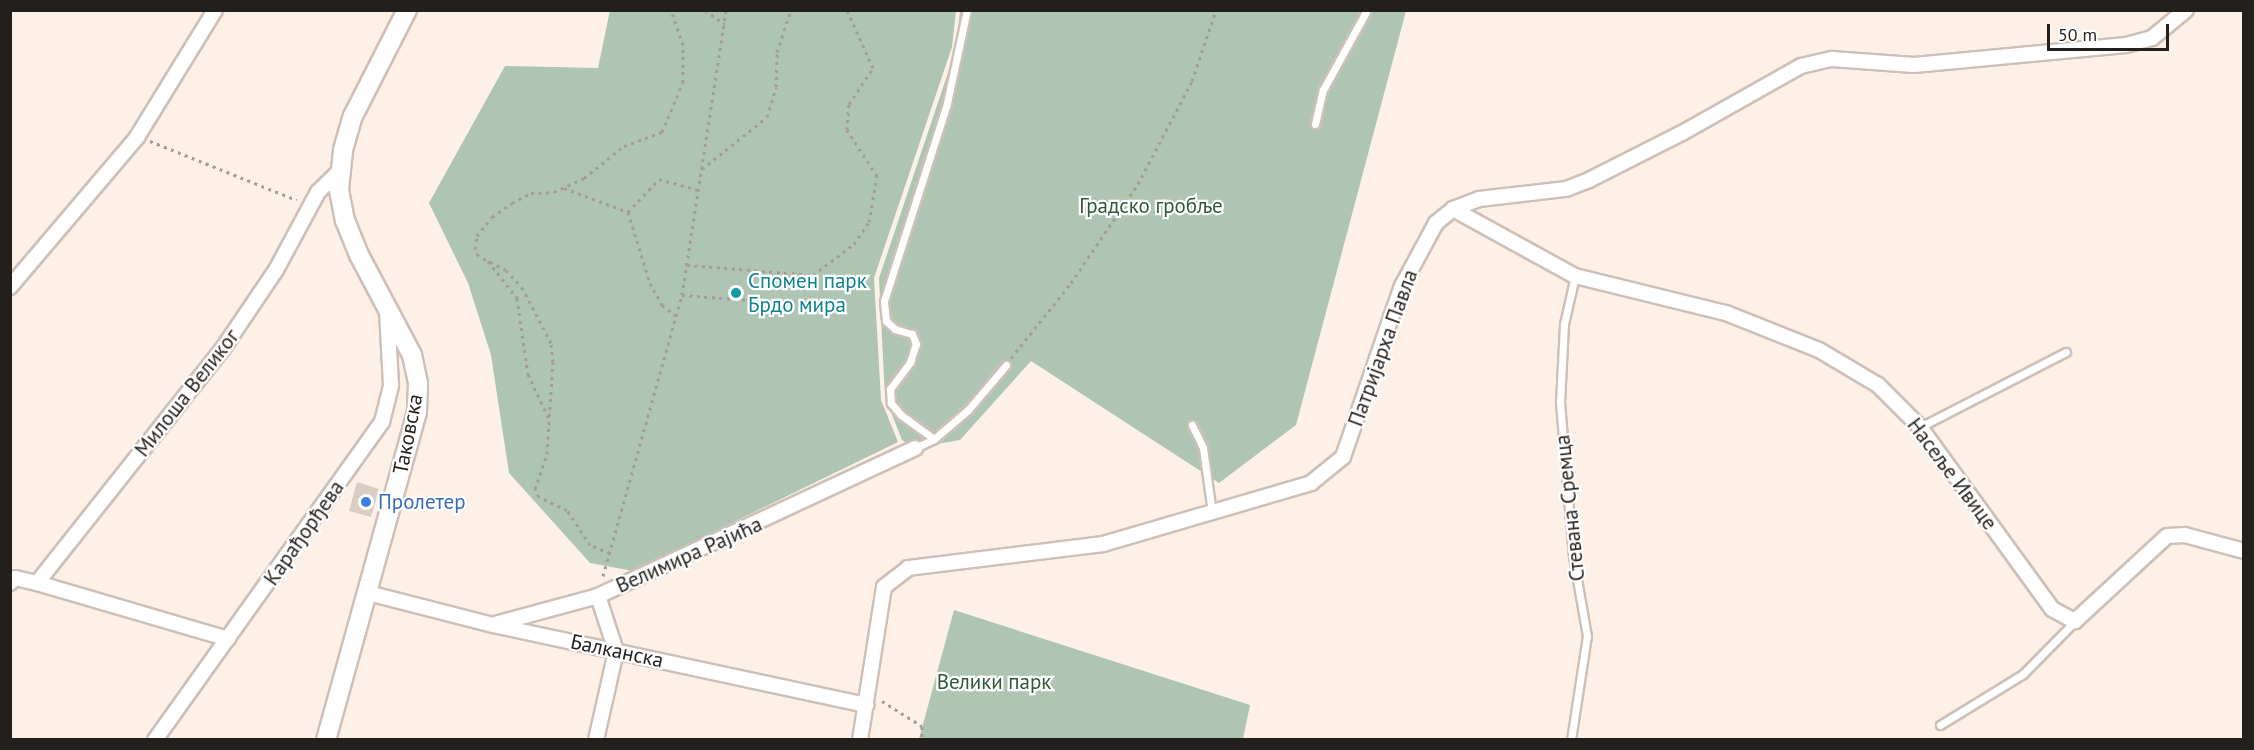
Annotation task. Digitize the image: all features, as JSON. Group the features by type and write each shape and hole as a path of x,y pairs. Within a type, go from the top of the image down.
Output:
{"street":[{"path":"10,287 136,137 215,10"},
{"path":"340,171 359,101 407,10"},
{"name":"Патријарха Павла","path":"860,740 884,587 908,568 1103,544 1311,483 1343,457 1402,286 1436,223 1453,209 1479,199 1566,189 1589,180 1682,133 1801,66 1832,59 1914,65 2126,45 2152,38 2186,10"},
{"name":"Милоша Великог","path":"37,583 224,347 276,270 310,206 340,171"},
{"name":"Таковска","path":"326,740 413,432 418,397 412,355 345,221 340,171"},
{"name":"Насеље Ивице","path":"1453,209 1575,276 1726,313 1819,350 1878,385 1920,427 2052,609 2074,621"},
{"name":"Карађорђева","path":"155,740 386,413 391,370 386,304"},
{"name":"Велимира Рајића","path":"616,651 598,596 915,448"},
{"path":"2074,621 2167,536 2185,535 2244,551"},
{"path":"12,579 37,583 228,639"},
{"name":"Балканска","path":"368,593 493,625 868,699"},
{"path":"493,625 598,596"},
{"path":"596,740 616,651"}],"lane":[{"path":"934,439 900,415 891,403 890,388 910,362 916,344 912,334 895,329 885,321 884,301 947,103 967,10"},
{"path":"1316,124 1323,90 1367,10"},
{"name":"Стевана Сремца","path":"1571,740 1587,636 1573,557 1560,404 1564,324 1575,276"},
{"path":"1920,427 2066,352"},
{"path":"915,448 934,439 968,410 1006,365"},
{"path":"1192,425 1203,448 1212,513"},
{"path":"1940,724 2023,674 2074,621"}],"path":[{"path":"549,420 528,374 517,298 487,260 475,249 477,236 492,217 531,193 554,192 564,188 584,178 624,146 662,132 683,82 683,45 671,10"},
{"path":"705,10 724,24"},
{"path":"598,596 682,295 726,10"},
{"path":"702,169 767,117 776,87 777,52 791,10"},
{"path":"687,265 813,275 854,243 869,222 877,176 847,130 849,104 873,68 848,10"},
{"path":"1006,365 1071,283 1138,184 1192,81 1215,10"},
{"path":"136,137 202,158 310,206"},
{"path":"628,212 659,179 699,190"},
{"path":"564,188 628,212"},
{"path":"628,212 650,283 662,305 676,316"},
{"path":"487,260 506,270 523,289 551,343 554,362 547,454 535,489 539,497 567,510 590,545 610,553"},
{"path":"682,295 787,303"},
{"path":"868,699 922,726 922,740"}],"green space":[{"name":"Спомен парк Брдо мира","path":"610,10 956,11 952,47 874,278 881,400 898,442 633,571 590,563 509,473 491,355 468,283 429,203 505,66 598,68"},
{"name":"Градско гробље","path":"960,11 1406,11 1296,425 1219,483 1031,361 960,440 915,448 902,440 885,397 879,278 956,49"},
{"name":"Велики парк","path":"954,610 1250,705 1243,739 919,739"}],"building":[{"path":"357,482 379,489 371,517 349,511"}],"place":[{"name":"Спомен парк Брдо мира","path":"736,293"},
{"name":"Пролетер","path":"366,502"}]}
